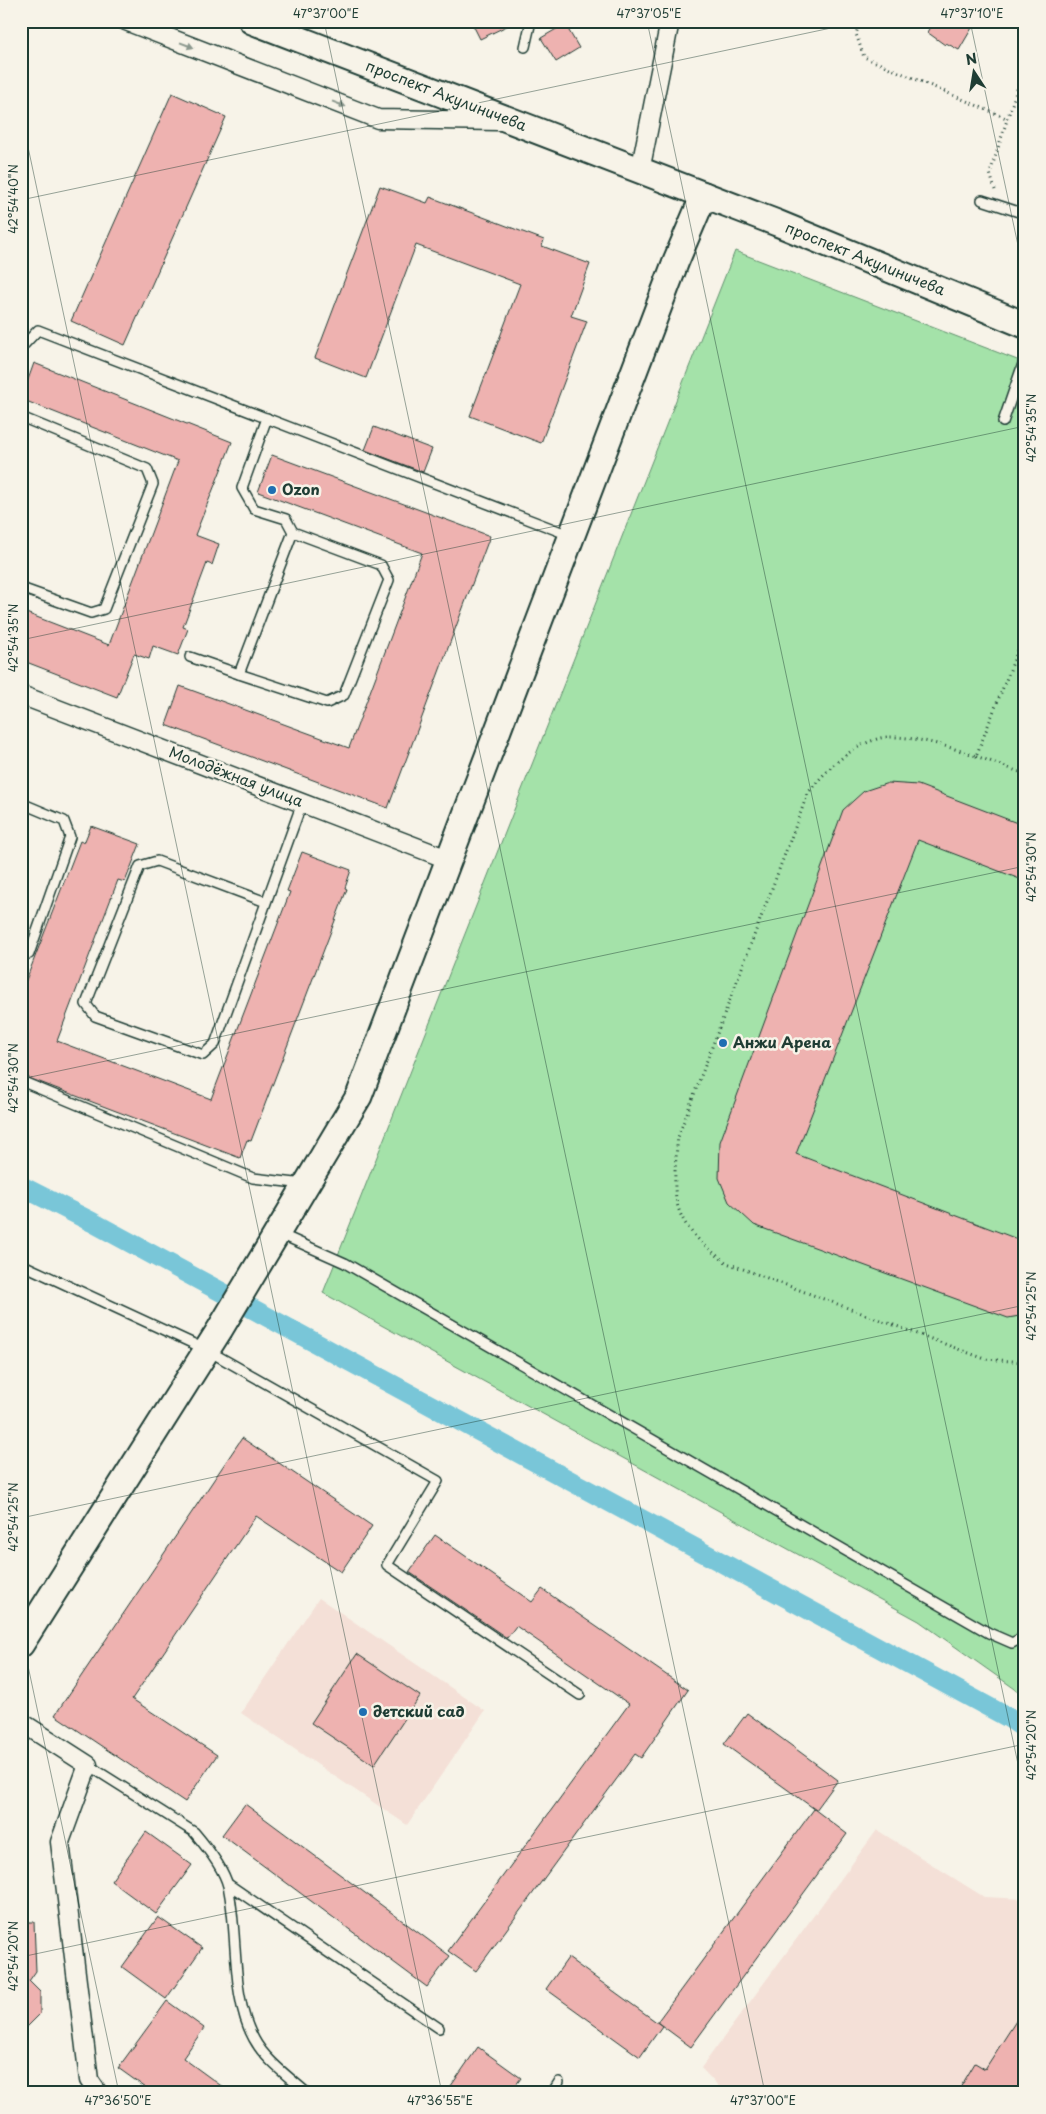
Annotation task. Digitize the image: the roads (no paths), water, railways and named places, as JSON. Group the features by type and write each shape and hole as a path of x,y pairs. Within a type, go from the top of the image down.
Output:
{"street":[{"path":"126,21 378,119 510,121"},
{"name":"проспект Акулиничева","path":"252,21 777,222 1025,324"},
{"path":"640,171 670,21"},
{"path":"21,1644 213,1340 359,1096 676,261 704,195"},
{"name":"Молодёжная улица","path":"21,695 450,860"},
{"path":"21,1722 88,1765 60,1842 88,2080 98,2093"}],"lane":[{"path":"525,47 531,21"},
{"path":"982,200 1025,214"},
{"path":"21,348 38,330 572,536"},
{"path":"1002,422 1025,358"},
{"path":"21,417 147,469 153,484 104,608 91,613 21,588"},
{"path":"190,657 327,703 344,695 389,580 381,565 293,532 286,519 254,509 242,488 267,418"},
{"path":"239,674 293,532"},
{"path":"21,803 64,821 70,837 29,954 21,952"},
{"path":"266,902 157,861 140,866 86,1004 95,1016 203,1055 215,1044 302,803"},
{"path":"21,1081 253,1178 306,1184"},
{"path":"277,1233 345,1263 989,1633 1012,1642 1025,1636"},
{"path":"21,1264 213,1340 438,1481 387,1565 580,1695"},
{"path":"88,1765 194,1832 207,1848 228,1884 244,2018 254,2040 268,2058 307,2093"},
{"path":"228,1884 439,2028"},
{"path":"552,2093 559,2082"}],"waterway":[{"path":"21,1186 92,1222 1009,1718 1025,1729"}],"place":[{"name":"Ozon","path":"272,490"},
{"name":"Анжи Арена","path":"723,1043"},
{"name":"детский сад","path":"363,1712"}]}
